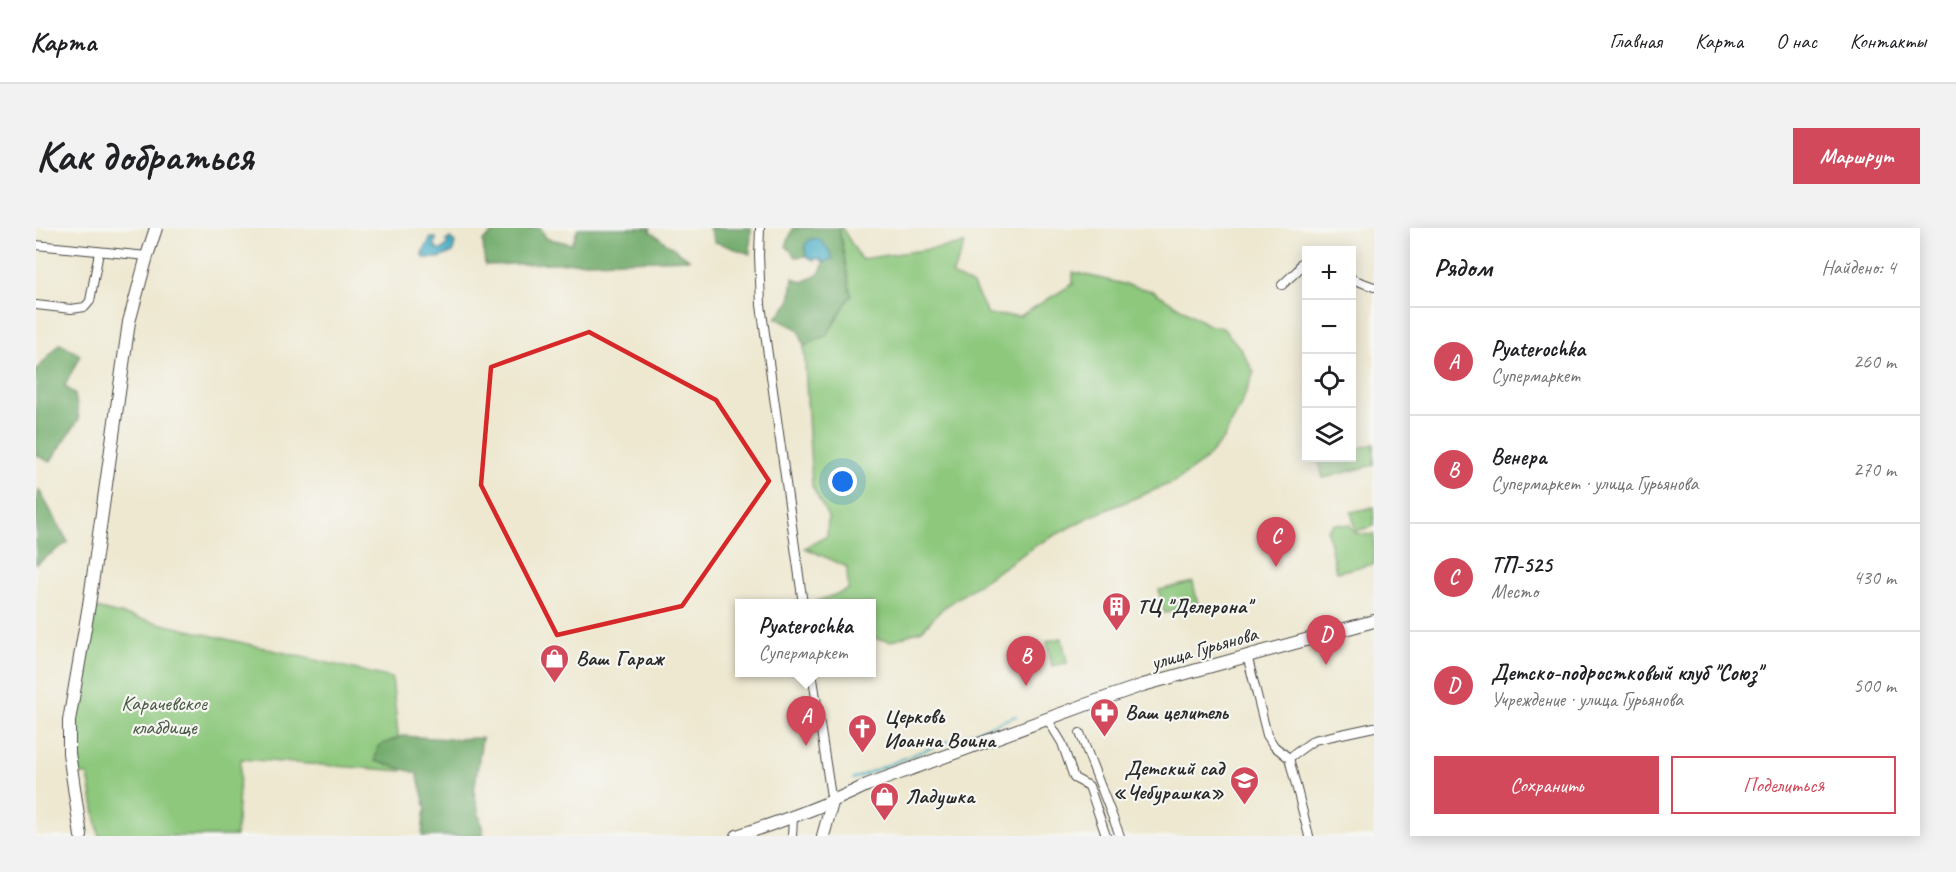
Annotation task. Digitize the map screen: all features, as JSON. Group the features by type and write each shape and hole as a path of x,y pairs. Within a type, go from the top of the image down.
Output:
{"street":[{"path":"81,836 69,753 69,721 89,605 129,322 156,228"},
{"path":"760,228 761,305 802,599"},
{"path":"36,245 147,256"},
{"path":"36,305 71,309 85,307 90,301 99,252"},
{"path":"1282,285 1302,263"},
{"path":"1356,280 1374,287"},
{"name":"улица Гурьянова","path":"737,836 832,803 877,781 1143,685 1374,621"},
{"path":"1247,655 1267,735 1274,746 1289,758 1309,836"},
{"path":"813,677 832,803 823,836"},
{"path":"1048,720 1062,743 1074,778 1089,786 1106,836"},
{"path":"1289,758 1314,740 1374,727"},
{"path":"1080,733 1120,836"},
{"path":"792,836 793,818"}],"highlighted area":[{"path":"589,332 716,400 769,481 682,606 557,635 481,485 491,367"}],"green space":[{"path":"499,228 541,228 546,238 572,244 578,228 651,228 650,231 689,259 485,265 483,241"},
{"path":"709,228 751,228 750,254 715,242"},
{"path":"793,228 839,228 851,295 827,335 804,346 799,330 776,318 790,302 793,278 803,282 819,274 824,263 833,258 805,245 806,256 796,257 786,246"},
{"path":"839,228 842,228 861,259 965,244 952,275 973,285 988,315 1020,316 1073,284 1073,272 1153,291 1208,325 1223,328 1240,348 1254,372 1240,407 1223,439 1203,462 1176,481 1087,518 1035,546 942,609 922,630 891,641 876,639 876,599 823,599 848,590 847,567 805,548 827,536 828,517 812,486 804,346 827,335 851,295"},
{"path":"60,343 80,355 65,386 75,395 79,419 50,462 36,455 36,371"},
{"path":"1374,444 1374,465 1323,478 1319,462 1356,462 1356,449"},
{"path":"39,490 68,542 36,564 36,504"},
{"path":"1374,507 1374,526 1356,531 1351,512"},
{"path":"1334,524 1350,525 1355,533 1371,535 1374,533 1374,564 1336,572 1327,530"},
{"path":"1193,582 1198,605 1164,613 1159,590"},
{"name":"Карачевское клабдище","path":"95,608 392,678 402,771 241,759 236,836 99,836 88,775 77,774 73,742 78,697"},
{"path":"1062,638 1067,663 1052,666 1047,641"},
{"path":"402,736 449,739 482,738 474,792 484,836 422,836 426,809 417,773 375,761 378,746"}],"water":[{"path":"431,238 436,238 435,247 440,251 448,244 446,241 450,238 455,242 453,252 440,258 424,258 422,253"},
{"path":"810,239 820,239 833,258 824,263 819,258 814,260 806,256 805,245"}],"waterway":[{"path":"853,779 1016,716"}],"place":[{"name":"ТП-525","path":"1276,567"},
{"name":"ТЦ \"Делерона\"","path":"1116,632"},
{"name":"Детско-подростковый клуб \"Союз\"","path":"1326,665"},
{"name":"Ваш Гараж","path":"555,684"},
{"name":"Венера","path":"1026,686"},
{"name":"Ваш целитель","path":"1104,738"},
{"name":"Pyaterochka","path":"806,746"},
{"name":"Церковь Иоанна Воина","path":"863,754"},
{"name":"Детский сад «Чебурашка»","path":"1245,806"},
{"name":"Ладушка","path":"884,822"}]}
